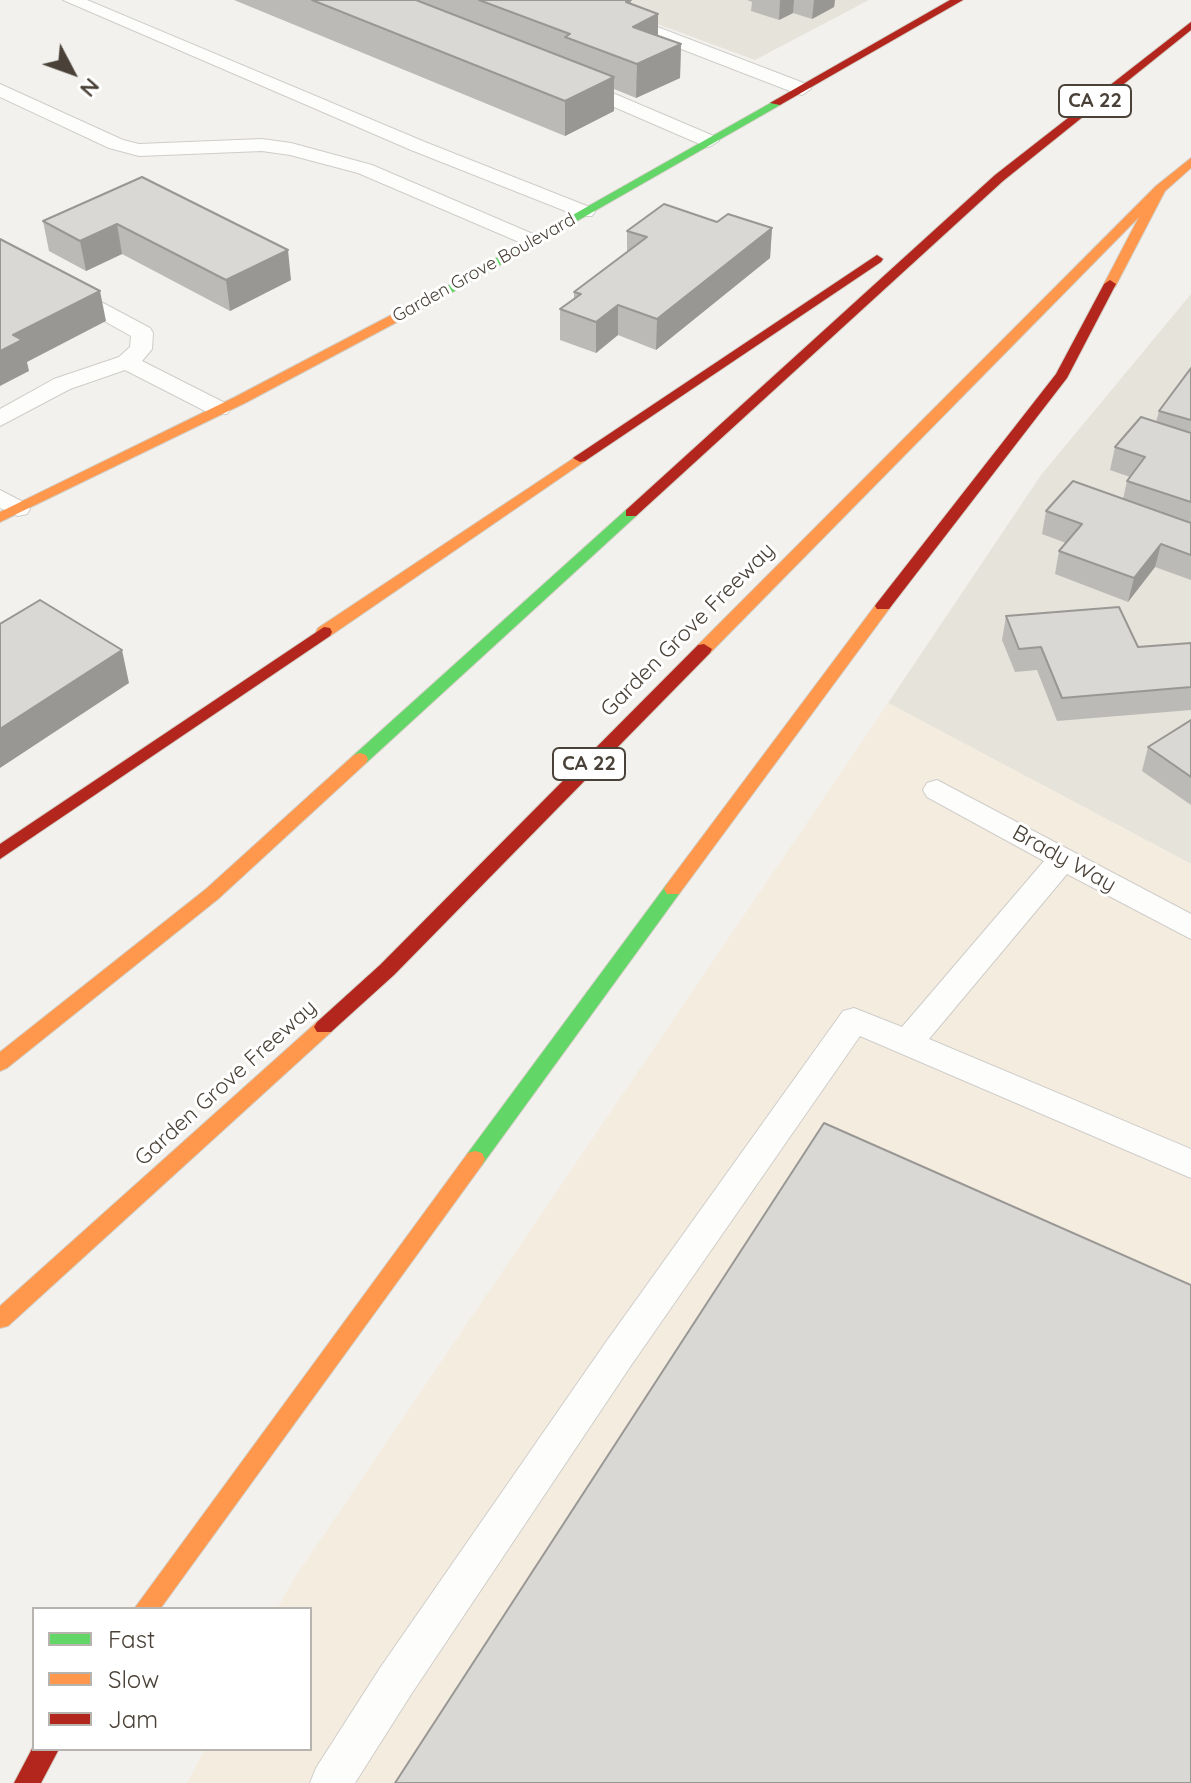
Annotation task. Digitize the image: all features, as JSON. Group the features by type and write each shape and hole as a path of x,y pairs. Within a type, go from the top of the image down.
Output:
{"main road":[{"name":"Garden Grove Boulevard","path":"6,508 219,409 404,314 958,0"},
{"name":"CA 22","path":"0,1063 212,894 999,178 1191,25"},
{"name":"Garden Grove Freeway","path":"0,1319 387,970 1160,189 1191,162"},
{"path":"0,853 511,504 999,178"},
{"path":"147,1607 824,683 1062,375 1160,189"},
{"path":"27,1783 45,1751"}],"lane":[{"path":"72,0 418,146 585,212"},
{"path":"571,0 802,89"},
{"path":"563,79 709,141"},
{"path":"0,90 116,144 139,150 262,145 291,149 365,169 533,241"},
{"path":"0,254 142,333 141,349 127,362 62,384 0,419"},
{"path":"127,362 219,409"},
{"name":"Brady Way","path":"937,790 1191,928"},
{"path":"907,1043 1062,859"},
{"path":"331,1783 395,1682 619,1353 854,1020 1191,1164"}],"shaded area":[{"path":"592,0 869,0 755,60"},
{"path":"1191,294 1191,864 888,703 1041,475"},
{"path":"888,703 1191,864 1191,1783 187,1783 204,1751 312,1751 312,1607 278,1607 293,1580"}],"building":[{"path":"312,0 416,0 614,77 565,101"},
{"path":"479,0 631,0 626,2 658,14 633,27 681,44 637,64 565,37 570,34"},
{"path":"142,177 288,250 226,280 117,224 80,241 43,221"},
{"path":"664,204 717,222 728,214 772,228 657,319 618,305 596,322 560,309 581,294 574,292 647,237 627,231"},
{"path":"0,239 100,291 13,335 22,340 0,351"},
{"path":"1191,368 1191,420 1159,411"},
{"path":"1141,417 1191,433 1191,502 1127,481 1145,457 1115,447"},
{"path":"1073,481 1191,523 1191,555 1161,544 1134,578 1059,551 1082,524 1046,511"},
{"path":"40,600 122,650 0,729 0,624"},
{"path":"1119,607 1138,647 1191,643 1191,687 1062,698 1041,647 1019,649 1006,616"},
{"path":"1191,720 1191,777 1148,747"},
{"path":"824,1123 1191,1285 1191,1783 395,1783"}],"traffic: fast":[{"path":"439,294 776,103"},
{"path":"360,759 631,513"},
{"path":"475,1159 673,889"}],"traffic: slow":[{"path":"704,649 1160,189 1191,162"},
{"path":"1110,284 1160,189"},
{"path":"0,518 240,400 439,294"},
{"path":"324,632 580,458"},
{"path":"673,889 883,606"},
{"path":"0,1063 212,894 360,759"},
{"path":"0,1319 324,1027"},
{"path":"147,1607 475,1159"}],"traffic: jam":[{"path":"776,103 958,0"},
{"path":"631,513 999,178 1191,25"},
{"path":"580,458 877,259"},
{"path":"883,606 1062,375 1110,284"},
{"path":"0,853 324,632"},
{"path":"324,1027 387,970 704,649"},
{"path":"27,1783 45,1751"}]}
